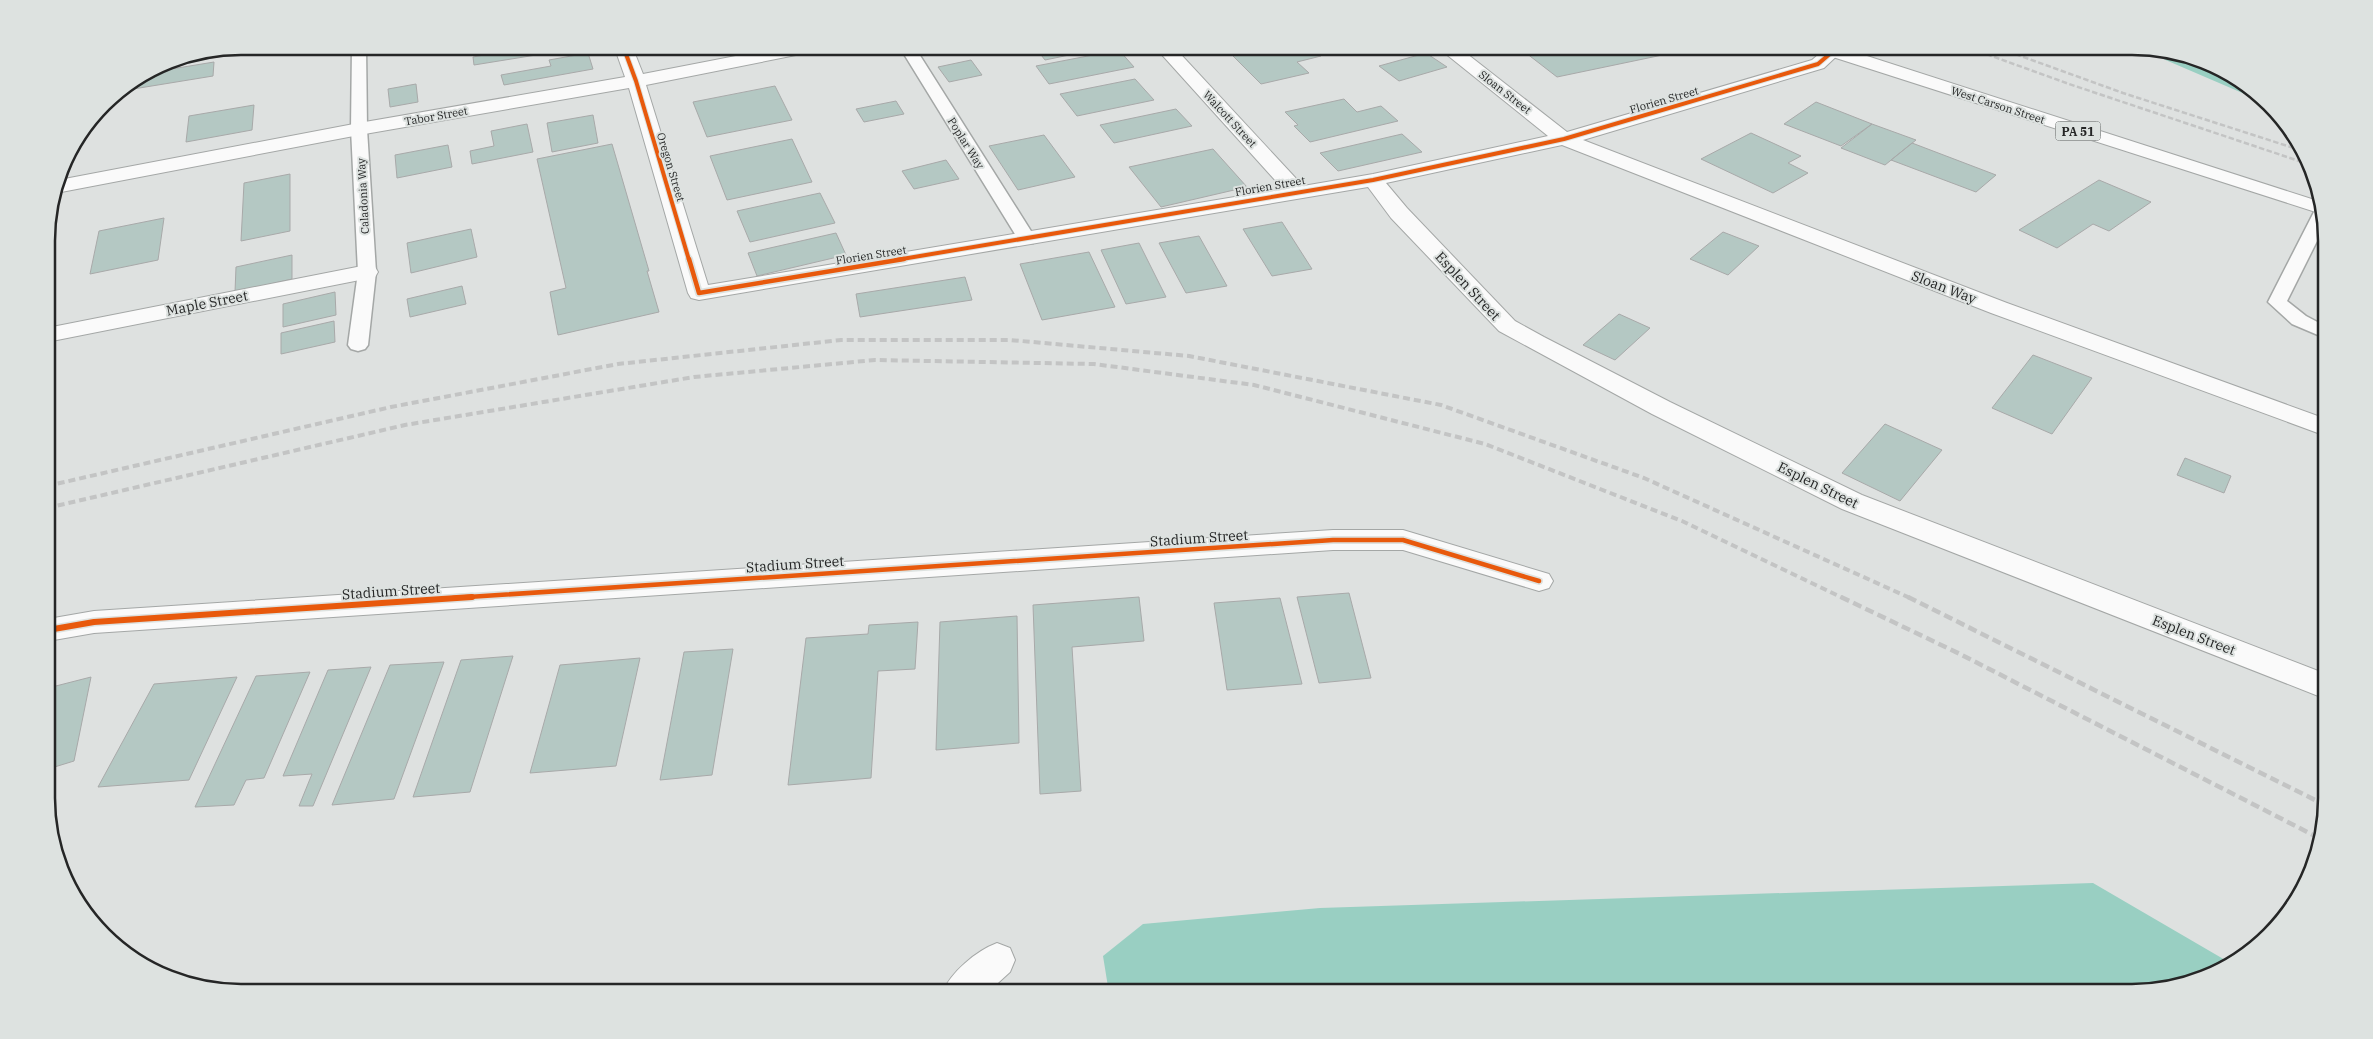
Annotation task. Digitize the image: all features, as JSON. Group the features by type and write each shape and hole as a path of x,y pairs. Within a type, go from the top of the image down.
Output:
{"street":[{"name":"Oregon Street","path":"626,55 636,82 698,293"},
{"name":"Tabor Street","path":"63,186 359,129 636,82 771,55"},
{"name":"Walcott Street","path":"1171,55 1297,192"},
{"name":"Sloan Street","path":"1457,55 1564,139"},
{"name":"Florien Street","path":"698,293 1373,180 1564,139 1818,64 1822,55"},
{"name":"West Carson Street","path":"1844,55 2314,207"},
{"name":"Sloan Way","path":"1564,139 1980,300 2318,425"},
{"name":"Esplen Street","path":"1373,180 1399,212 1507,326 1578,364 1661,408 1852,502 2318,683"},
{"name":"Maple Street","path":"55,333 366,272"},
{"name":"Stadium Street","path":"55,629 94,622 1333,540 1404,540 1539,581"},
{"path":"970,984 996,960"}],"lane":[{"name":"Caladonia Way","path":"358,345 366,272 359,129 359,55"},
{"name":"Poplar Way","path":"912,55 1027,239"},
{"path":"2317,222 2277,302 2287,314 2318,330"}],"green space":[{"path":"2160,58 2180,61 2203,69 2225,80 2248,95"},
{"path":"2093,883 2224,959 2203,970 2180,978 2144,984 1108,984 1103,956 1143,924 1320,908"}],"building":[{"path":"484,55 536,55 474,65 473,57"},
{"path":"589,55 593,69 504,85 501,75 551,66 549,60"},
{"path":"1041,55 1069,55 1045,60"},
{"path":"1093,55 1123,55 1134,67 1049,84 1036,66"},
{"path":"1232,55 1321,56 1297,62 1309,73 1261,84"},
{"path":"1419,55 1429,55 1447,67 1399,81 1379,66"},
{"path":"1529,55 1662,55 1557,77"},
{"path":"971,60 982,75 949,82 938,67"},
{"path":"214,62 213,76 134,89 169,69"},
{"path":"1135,79 1154,100 1077,116 1060,94"},
{"path":"416,84 418,102 390,107 388,89"},
{"path":"775,86 792,120 707,137 693,102"},
{"path":"1344,99 1357,112 1381,106 1398,121 1310,142 1294,126 1298,125 1285,112"},
{"path":"896,101 904,114 864,122 856,109"},
{"path":"1816,102 1872,124 1841,146 1784,124"},
{"path":"254,105 252,130 186,142 189,116"},
{"path":"1176,109 1192,126 1114,143 1100,125"},
{"path":"593,115 598,143 552,152 547,123"},
{"path":"527,124 533,152 472,164 470,151 494,146 491,131"},
{"path":"1872,124 1916,140 1885,165 1841,148"},
{"path":"1751,133 1801,156 1788,163 1808,173 1773,193 1701,159"},
{"path":"1402,134 1422,152 1338,171 1320,153"},
{"path":"1044,135 1075,177 1018,190 989,146"},
{"path":"792,139 812,182 727,200 710,156"},
{"path":"1912,143 1996,175 1976,192 1891,160"},
{"path":"612,144 659,312 558,335 550,292 566,288 537,159"},
{"path":"448,145 452,167 397,178 395,155"},
{"path":"1213,149 1247,187 1161,207 1129,167"},
{"path":"946,160 959,179 914,189 902,171"},
{"path":"290,174 290,231 241,241 244,183"},
{"path":"2099,180 2151,202 2109,231 2093,224 2057,248 2019,230"},
{"path":"820,193 835,223 750,242 737,211"},
{"path":"164,218 158,260 90,274 99,231"},
{"path":"1282,222 1312,269 1272,276 1243,229"},
{"path":"471,229 477,257 411,273 407,243"},
{"path":"1723,232 1759,246 1728,275 1690,259"},
{"path":"836,233 846,255 757,276 748,253"},
{"path":"1199,236 1227,286 1186,293 1159,243"},
{"path":"1139,243 1166,297 1126,304 1101,250"},
{"path":"1089,252 1115,307 1042,320 1020,264"},
{"path":"292,255 292,279 235,292 236,267"},
{"path":"965,277 972,300 860,317 856,294"},
{"path":"462,286 466,304 410,317 407,299"},
{"path":"335,292 336,315 283,327 283,304"},
{"path":"1619,314 1650,328 1615,360 1583,345"},
{"path":"334,321 335,342 281,354 281,333"},
{"path":"2033,355 2092,378 2052,434 1992,408"},
{"path":"1885,424 1942,450 1900,501 1842,473"},
{"path":"2185,458 2231,476 2224,493 2177,475"},
{"path":"1349,593 1371,678 1319,683 1297,597"},
{"path":"1139,597 1144,641 1072,647 1081,791 1040,794 1033,605"},
{"path":"1280,598 1302,684 1227,690 1214,603"},
{"path":"1017,616 1019,743 936,750 940,622"},
{"path":"918,622 915,669 878,671 871,778 788,785 806,638 868,634 869,625"},
{"path":"733,649 712,775 660,780 684,652"},
{"path":"513,656 470,792 413,797 461,660"},
{"path":"640,658 616,766 530,773 560,665"},
{"path":"444,662 394,799 332,805 390,665"},
{"path":"371,667 313,806 299,806 312,774 283,776 328,670"},
{"path":"310,672 264,778 246,780 234,805 195,807 256,676"},
{"path":"91,677 74,761 55,767 55,686"},
{"path":"237,677 189,780 98,787 154,684"}],"railway":[{"path":"1989,55 2069,84 2300,161"},
{"path":"2018,55 2123,93 2293,148"},
{"path":"55,484 391,407 618,364 841,340 1010,340 1189,356 1441,405 1644,478 1910,598"},
{"path":"55,506 405,425 694,377 875,360 1094,364 1254,385 1485,444 1682,521 1843,598"},
{"path":"1841,597 1960,654 2314,835"},
{"path":"1908,597 2318,802"}],"cycle path":[{"path":"626,55 636,81 699,293 1373,180 1564,139 1818,64 1828,55"},
{"path":"55,629 94,622 1333,540 1403,540 1539,581"}]}
